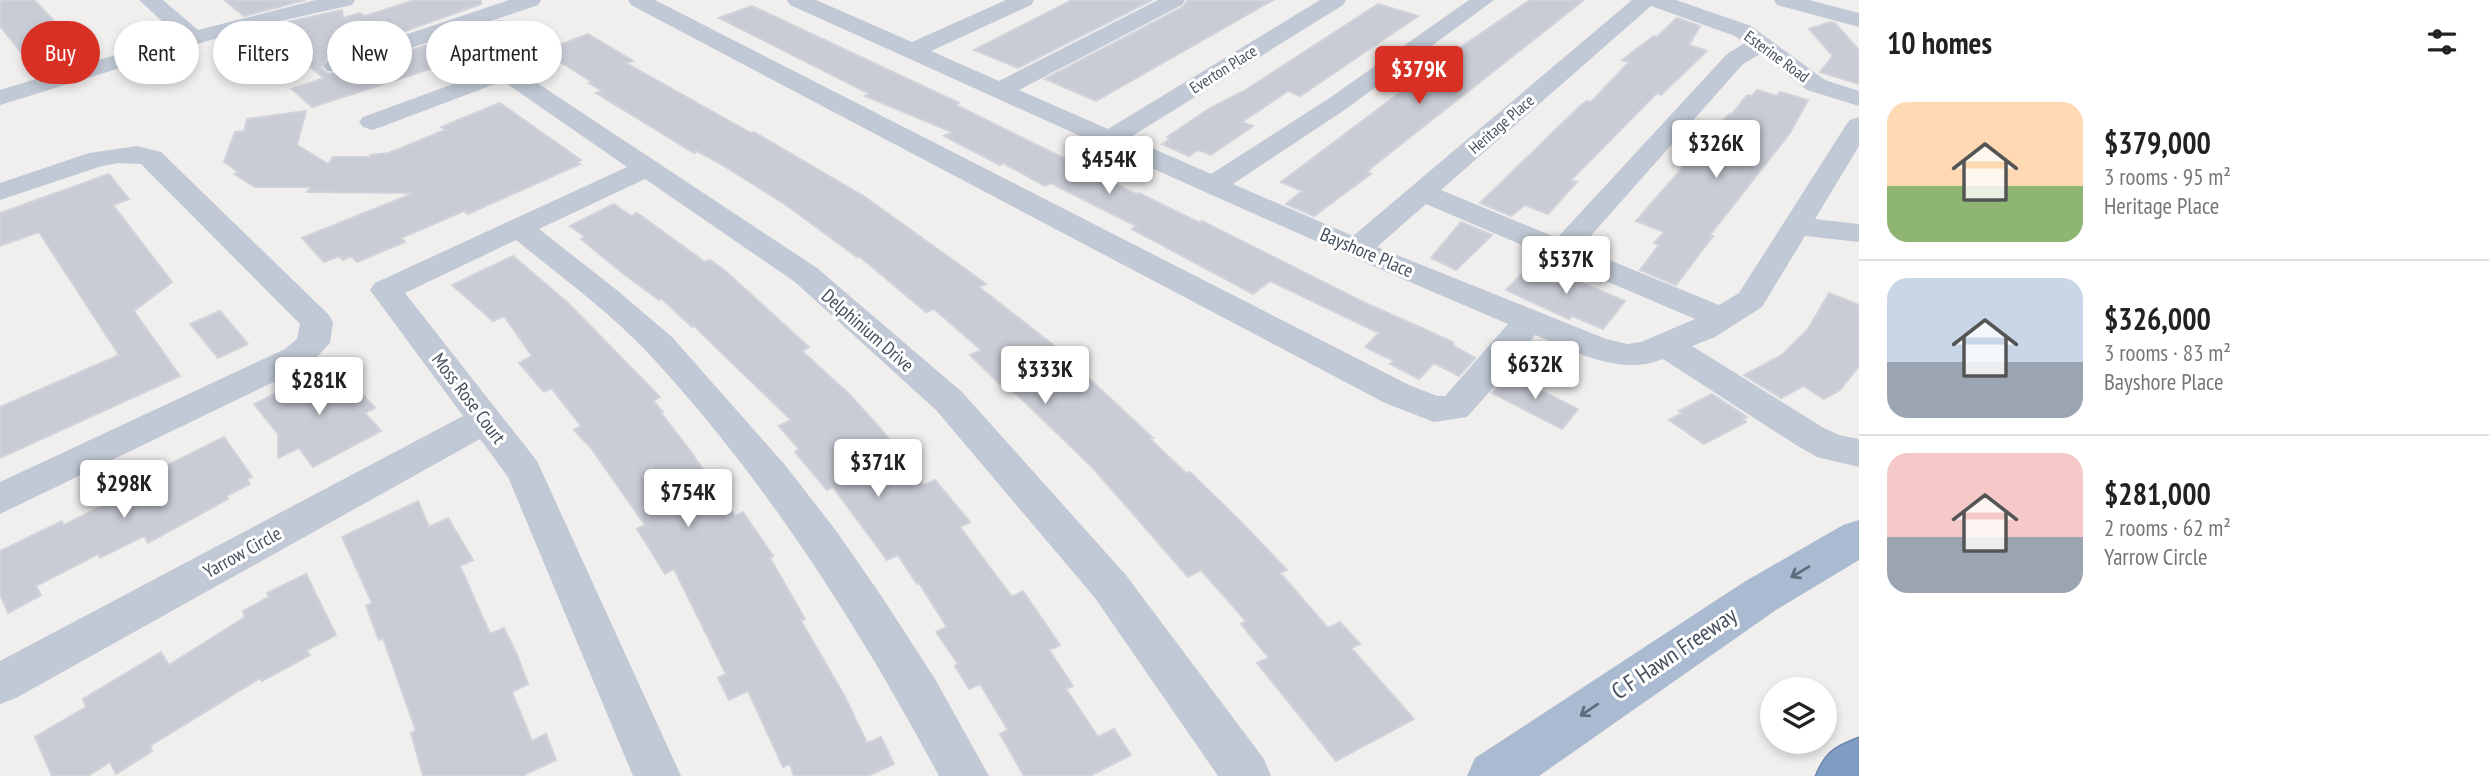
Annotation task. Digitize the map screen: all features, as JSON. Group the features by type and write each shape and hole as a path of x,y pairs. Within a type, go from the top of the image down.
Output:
{"highway":[{"path":"1843,776 1859,763"}],"main road":[{"name":"C F Hawn Freeway","path":"1494,776 1759,596 1859,538"}],"street":[{"path":"150,0 174,21"},
{"path":"199,38 247,22 344,0"},
{"path":"412,40 530,0"},
{"path":"639,0 1385,388 1434,409 1454,408 1481,380 1529,320"},
{"name":"Bayshore Place","path":"798,0 840,9 910,52 1111,138 1356,249 1597,348 1627,355 1646,353 1703,330 1751,300 1859,125"},
{"path":"910,52 1023,0"},
{"path":"1000,90 1174,0"},
{"name":"Everton Place","path":"1111,138 1335,0"},
{"path":"1214,184 1336,104 1483,0"},
{"name":"Heritage Place","path":"1356,249 1645,0"},
{"name":"Esterine Road","path":"1656,0 1743,31 1816,85 1859,99"},
{"path":"1785,0 1859,20"},
{"path":"1561,251 1735,60 1761,44"},
{"path":"0,99 114,64"},
{"name":"Delphinium Drive","path":"372,122 505,72 806,275 949,401 1110,586 1247,776"},
{"path":"0,192 107,156 140,152 151,158 317,322 313,343 297,357 0,499"},
{"name":"Moss Rose Court","path":"647,168 386,290 524,471 657,776"},
{"path":"1422,192 1721,318"},
{"path":"1796,226 1859,233"},
{"path":"519,228 607,298 660,345 772,475 823,543 867,610 965,776"},
{"path":"1666,345 1809,436 1830,447 1859,453"},
{"name":"Yarrow Circle","path":"0,684 485,419"}],"building":[{"path":"0,0 34,0 54,21 21,21 21,52 0,26"},
{"path":"224,0 305,0 244,16"},
{"path":"415,0 481,0 481,4 426,21 426,24 412,28 412,21 327,21 327,59 321,68 327,74 327,84 383,84 312,107 292,89 324,78 313,69 313,21 292,21 342,10 343,18 360,13 365,16"},
{"path":"1072,0 1152,0 1018,68 974,50"},
{"path":"1188,0 1273,0 1096,101 1045,79 1183,7"},
{"path":"1530,0 1584,0 1371,168 1367,172 1371,174 1314,216 1286,204 1302,191 1281,182 1458,49"},
{"path":"1378,4 1418,16 1300,96 1288,91 1242,122 1253,126 1211,155 1198,150 1189,156 1162,144 1170,139 1167,137 1210,108 1244,91"},
{"path":"752,6 959,103 956,105 1136,194 1139,193 1200,223 1202,221 1361,301 1453,342 1454,346 1475,358 1459,376 1434,363 1419,379 1390,364 1394,361 1365,347 1379,333 1270,281 1253,294 1132,229 1136,226 1051,183 1045,186 1003,163 1000,165 944,136 952,132 865,96 870,94 719,18"},
{"path":"1677,18 1700,26 1689,45 1707,51 1661,95 1657,93 1571,180 1577,182 1548,214 1525,205 1511,216 1480,203 1581,105 1587,101 1591,102 1629,62 1622,60 1654,36 1657,37"},
{"path":"1835,23 1859,50 1859,84 1820,72 1833,56 1809,29"},
{"path":"588,34 633,61 626,63 751,133 754,132 865,197 986,284 979,287 1052,344 1243,524 1287,570 1280,573 1328,628 1340,622 1360,644 1351,648 1414,719 1336,761 1257,663 1269,658 1241,624 1246,621 1201,570 1188,577 1093,468 1007,385 1003,387 970,355 981,350 934,309 926,312 859,256 786,205 721,164 697,151 694,153 596,93 602,91 562,63 562,44"},
{"path":"426,45 426,70 412,75 412,50"},
{"path":"1757,90 1777,96 1780,92 1808,100 1790,133 1710,235 1713,236 1676,285 1640,270 1659,245 1654,243 1664,232 1636,221 1729,114 1731,115 1747,95 1752,96"},
{"path":"500,103 581,160 577,162 580,164 468,214 464,211 401,238 405,242 357,262 351,256 343,260 339,256 324,262 302,238 414,193 307,192 311,187 255,187 234,174 238,172 224,162 235,132 244,131 247,119 306,111 297,145 328,164 333,157 370,157 389,153 445,130 441,127"},
{"path":"109,174 129,199 113,205 172,282 134,311 180,376 0,458 0,407 119,355 39,232 0,246 0,213"},
{"path":"614,204 631,216 637,213 705,262 710,260 723,269 809,347 802,351 849,394 881,429 924,485 935,480 970,522 960,527 1012,597 1023,591 1060,645 1049,650 1073,686 1066,689 1098,737 1114,729 1131,755 1090,776 1024,776 1000,734 1008,730 980,684 969,689 955,666 958,664 936,632 947,627 919,583 917,584 898,555 887,560 833,487 827,490 795,452 799,449 779,426 791,420 694,326 662,299 659,300 621,272 581,239 585,237 570,226"},
{"path":"1461,222 1492,235 1456,270 1431,258"},
{"path":"513,256 568,303 660,397 653,401 663,412 661,413 735,516 743,512 773,556 770,558 805,619 801,621 844,695 867,743 881,737 894,764 868,776 794,776 790,764 783,767 748,691 729,700 718,678 726,674 674,569 665,574 637,529 645,525 591,448 574,430 581,426 551,388 544,392 519,363 532,356 504,316 493,321 452,285"},
{"path":"1531,264 1625,301 1603,329 1572,316 1569,319 1506,290"},
{"path":"1829,293 1859,305 1859,366 1840,390 1824,399 1803,386 1781,398 1744,375 1782,355 1808,329"},
{"path":"220,311 248,344 218,358 190,324"},
{"path":"325,369 328,372 335,369 344,378 346,376 375,408 365,413 381,431 313,467 299,448 278,458 278,434 254,404"},
{"path":"1507,374 1578,409 1562,429 1492,393"},
{"path":"1712,394 1747,417 1743,419 1746,422 1704,444 1669,420 1683,413 1679,411"},
{"path":"224,437 252,477 247,479 250,484 148,543 144,536 100,558 98,554 36,586 41,595 8,613 0,594 0,551 62,521 64,525 122,496 118,490"},
{"path":"418,501 429,527 448,518 473,560 460,566 490,634 504,628 528,684 512,692 532,741 546,734 556,760 522,776 423,776 411,733 416,731 383,638 379,640 366,606 372,603 342,537"},
{"path":"306,574 336,635 307,650 310,655 262,681 260,678 150,746 152,751 116,774 110,762 88,776 52,776 35,737 86,707 83,699 161,652 169,665 245,617 243,611 269,597 267,593"}]}
